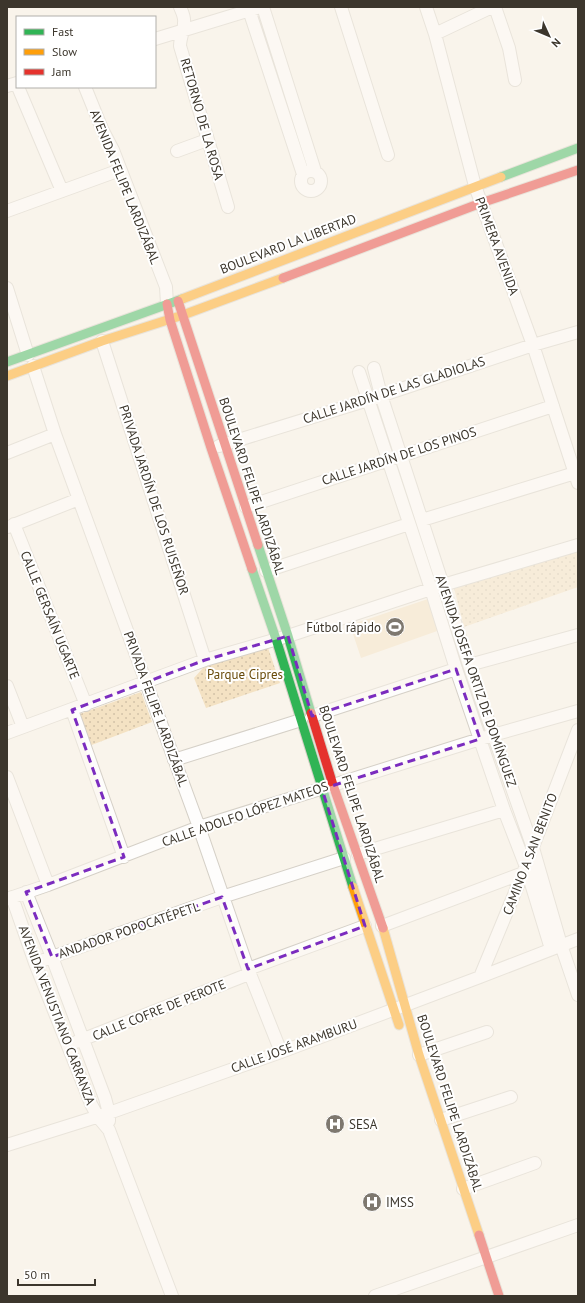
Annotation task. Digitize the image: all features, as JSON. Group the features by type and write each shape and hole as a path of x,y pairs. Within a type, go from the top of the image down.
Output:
{"main road":[{"name":"BOULEVARD LA LIBERTAD","path":"7,376 31,361 172,302 578,148"},
{"name":"BOULEVARD LA LIBERTAD","path":"7,362 31,361 170,320 481,203 578,170"},
{"name":"BOULEVARD FELIPE LARDIZÁBAL","path":"172,302 183,315 288,636 322,789 365,926 419,1055 463,1189 479,1260 499,1296"},
{"name":"BOULEVARD FELIPE LARDIZÁBAL","path":"172,302 170,320 211,448 276,639 334,784 382,926 400,1007 401,1032"},
{"path":"435,1137 445,1133"}],"street":[{"name":"RETORNO DE LA ROSA","path":"180,7 184,16 184,24 178,32 180,46 228,207"},
{"path":"341,7 388,155"},
{"name":"PRIMERA AVENIDA","path":"426,7 435,34 475,186 533,345 576,478"},
{"path":"435,34 494,7 509,48 515,80"},
{"path":"156,39 257,8 309,172"},
{"path":"18,88 62,191"},
{"name":"AVENIDA FELIPE LARDIZÁBAL","path":"85,88 102,129 113,150 172,302"},
{"path":"177,151 207,140"},
{"path":"7,211 120,170"},
{"name":"PRIVADA FELIPE LARDIZÁBAL","path":"7,288 79,499 147,681 249,971 281,1052"},
{"name":"CALLE JARDÍN DE LAS GLADIOLAS","path":"211,448 368,400 533,345 578,332"},
{"name":"PRIVADA JARDÍN DE LOS RUISEÑOR","path":"102,341 205,660"},
{"name":"AVENIDA JOSEFA ORTIZ DE DOMÍNGUEZ","path":"374,368 381,395 469,664 533,848 556,947"},
{"name":"AVENIDA JOSEFA ORTIZ DE DOMÍNGUEZ","path":"359,372 456,669 525,870 556,947 578,995"},
{"name":"CALLE JARDÍN DE LOS PINOS","path":"246,507 553,406"},
{"path":"7,453 56,434"},
{"path":"422,520 576,478"},
{"path":"10,526 79,499"},
{"path":"266,571 409,524"},
{"name":"CALLE GERSAÍN UGARTE","path":"10,526 86,705"},
{"path":"7,733 205,660 288,636 431,589 578,544"},
{"path":"469,664 578,635"},
{"path":"174,760 456,669"},
{"path":"7,686 23,727"},
{"path":"72,710 124,857"},
{"name":"CALLE ADOLFO LÓPEZ MATEOS","path":"10,898 124,857 199,827 493,735 578,712"},
{"name":"CAMINO A SAN BENITO","path":"480,977 525,870 578,730"},
{"path":"7,777 48,885"},
{"path":"358,854 504,810"},
{"name":"ANDADOR POPOCATÉPETL","path":"35,963 222,897 344,858"},
{"path":"382,926 525,870"},
{"name":"AVENIDA VENUSTIANO CARRANZA","path":"26,892 105,1098 104,1115 109,1130 172,1296"},
{"name":"AVENIDA VENUSTIANO CARRANZA","path":"10,898 90,1104 104,1115"},
{"name":"CALLE COFRE DE PEROTE","path":"68,1045 249,971 365,926"},
{"name":"CALLE JOSÉ ARAMBURU","path":"7,1145 104,1115 281,1052 578,939"},
{"path":"419,1055 487,1032"},
{"path":"441,1120 511,1097"},
{"path":"463,1189 535,1163"},
{"path":"375,1296 578,1225"}],"highlighted area":[{"path":"288,636 312,716 456,669 480,739 322,789 365,926 248,969 222,897 52,957 26,892 124,857 72,710 205,660"}],"green space":[{"path":"578,548 578,587 464,627 454,588"},
{"name":"Fútbol rápido","path":"431,598 440,630 361,658 350,625"},
{"name":"Parque Cipres","path":"267,645 280,683 206,708 194,678 203,668"},
{"path":"141,692 152,722 89,746 77,715"}],"traffic: fast":[{"path":"501,177 578,148"},
{"path":"7,362 182,299"},
{"path":"258,545 288,636 311,713"},
{"path":"252,569 276,639 353,887"}],"traffic: slow":[{"path":"182,299 501,177"},
{"path":"7,376 102,341 183,315 283,278"},
{"path":"353,887 399,1025"},
{"path":"383,928 419,1055 479,1235"}],"traffic: jam":[{"path":"283,278 481,203 578,170"},
{"path":"178,301 258,545"},
{"path":"167,304 170,320 211,448 252,569"},
{"path":"311,713 333,785 383,928"},
{"path":"479,1235 499,1296"}],"place":[{"name":"Fútbol rápido","path":"395,627"},
{"name":"SESA","path":"335,1124"},
{"name":"IMSS","path":"372,1202"}]}
